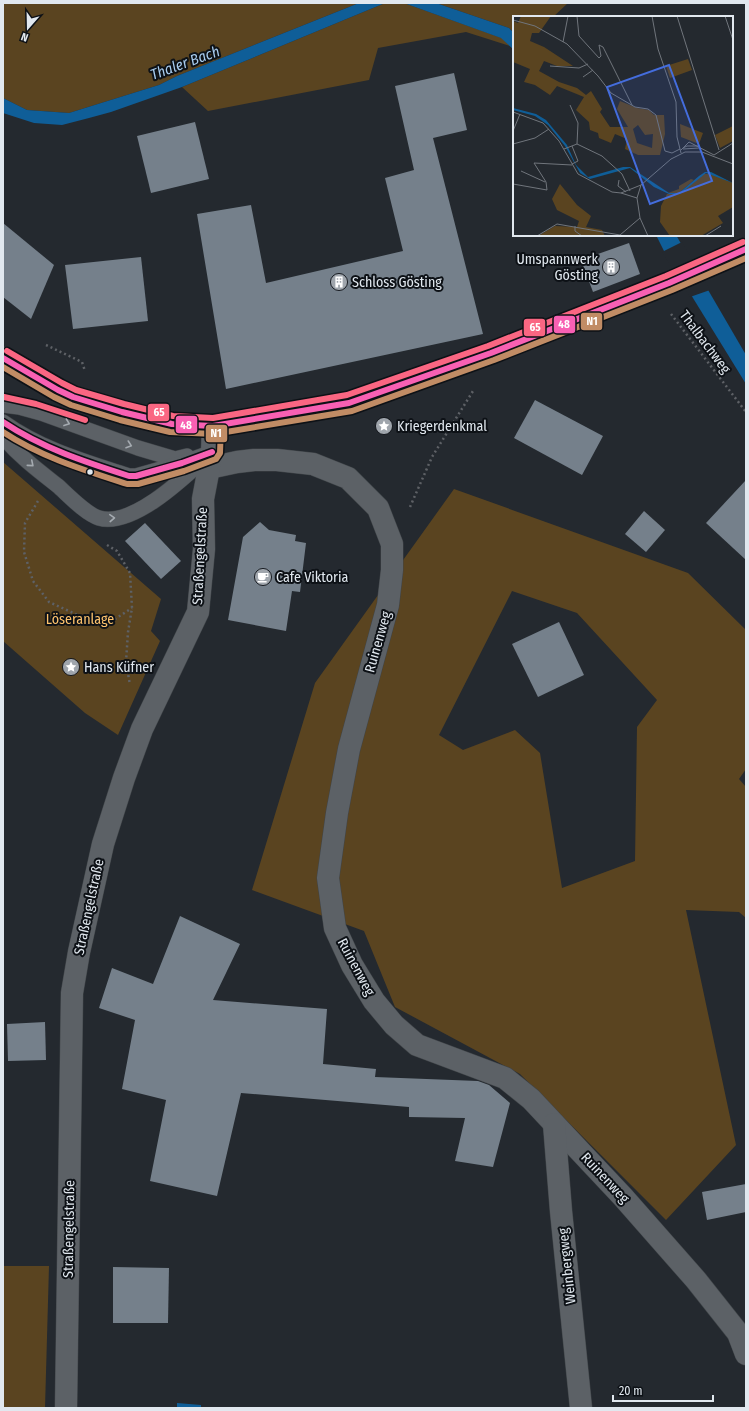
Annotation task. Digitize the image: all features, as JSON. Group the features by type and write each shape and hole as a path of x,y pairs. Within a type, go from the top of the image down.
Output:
{"street":[{"path":"3,358 73,397 122,412 172,424 213,426 349,404 491,353 746,249"},
{"name":"Straßengelstraße","path":"66,1408 72,993 79,952 102,844 142,729 198,612 204,549 203,499 210,460 213,426"},
{"name":"Ruinenweg","path":"210,460 237,462 277,460 313,464 348,478 378,508 392,544 392,570 388,605 349,749 337,813 328,878 335,928 352,965 374,1001 394,1024 417,1045 505,1078 530,1099 622,1197 696,1280 738,1333 746,1354"},
{"name":"Weinbergweg","path":"554,1124 561,1211 582,1408"}],"lane":[{"path":"3,405 41,413 138,448 176,459 210,460"},
{"path":"3,422 29,438 54,450 129,476 136,476 182,463 210,460"},
{"path":"3,437 21,455 78,504 95,516 107,519 117,519 137,512 210,460"}],"path":[{"name":"Thalbachweg","path":"668,310 746,412"},
{"path":"46,345 82,362 86,375"},
{"path":"392,544 432,457 464,403"},
{"path":"40,498 25,523 24,552 33,581 49,602 80,616 115,619 132,608"},
{"path":"105,544 117,551 130,573 132,608 128,632 126,662 131,688 141,700 153,707"}],"green space":[{"path":"3,3 359,3 177,76 159,85 69,113 27,110 3,98"},
{"path":"385,3 404,3 502,38 510,46 466,32 378,48 369,80 208,111 182,87"},
{"path":"436,3 568,3 554,16 513,16 513,32 509,28"},
{"name":"Löseranlage","path":"3,462 161,599 151,631 160,641 118,735 85,713 3,641"},
{"path":"454,489 688,573 746,630 746,769 739,779 746,787 746,918 739,912 686,910 736,1145 666,1220 520,1074 395,1007 364,931 252,890 315,683","holes":["512,591 577,613 657,700 637,727 635,861 562,888 540,753 515,730 463,750 439,735"]},
{"path":"3,1266 49,1266 45,1408 3,1408"}],"water":[{"name":"Thaler Bach","path":"359,3 385,3 182,87 111,112 62,125 34,123 3,113 3,98 27,110 69,113 159,85 177,76"},
{"path":"404,3 436,3 509,28 513,32 513,49 501,38"},
{"path":"656,236 677,236 746,355 746,384 664,251"},
{"path":"177,1403 201,1405 201,1408 177,1408"}],"pier":[{"path":"682,242 710,290 690,297 662,252"}],"building":[{"name":"Schloss Gösting","path":"454,73 467,130 433,138 483,334 226,389 197,214 251,205 266,283 403,251 385,178 414,170 395,86"},
{"path":"195,122 209,179 151,193 137,136"},
{"path":"3,223 54,265 31,319 3,297"},
{"name":"Umspannwerk Gösting","path":"629,243 640,274 593,292 581,260"},
{"path":"141,257 148,321 73,329 65,265"},
{"path":"535,400 603,436 582,475 514,438"},
{"path":"746,480 746,560 706,523"},
{"path":"644,511 665,530 646,552 625,534"},
{"path":"260,522 269,530 296,535 295,541 306,543 300,592 292,591 286,631 228,620 243,537"},
{"path":"145,523 181,561 161,579 125,541"},
{"path":"559,622 584,675 538,697 512,644"},
{"path":"180,916 240,944 213,1000 327,1009 323,1064 376,1069 375,1077 478,1081 489,1085 510,1103 493,1167 455,1161 465,1118 409,1117 409,1107 241,1093 217,1196 150,1181 166,1100 122,1089 135,1020 99,1008 112,968 153,984"},
{"path":"45,1022 46,1060 8,1061 7,1024"},
{"path":"746,1184 746,1212 707,1220 702,1192"},
{"path":"113,1267 169,1268 168,1323 113,1323"}],"transit line":[{"name":"65","path":"7,351 76,390 173,416 213,418 347,395 488,346 666,276 743,242"},
{"name":"48","path":"3,358 73,397 122,412 172,424 213,426 349,403 491,353 669,283 746,249"},
{"name":"N1","path":"3,367 54,397 71,405 120,420 170,432 214,434 352,411 494,360 672,290 746,258"},
{"name":"65","path":"4,397 36,404 85,420"},
{"name":"48","path":"3,422 48,447 64,454 129,476 136,476 182,463 212,452"},
{"name":"N1","path":"3,432 32,449 63,462 127,484 138,484 184,471 216,459 220,453 221,426"}],"place":[{"name":"Umspannwerk Gösting","path":"611,267"},
{"name":"Schloss Gösting","path":"339,282"},
{"name":"Kriegerdenkmal","path":"384,426"},
{"name":"Cafe Viktoria","path":"263,577"},
{"name":"Hans Küfner","path":"71,667"}]}
